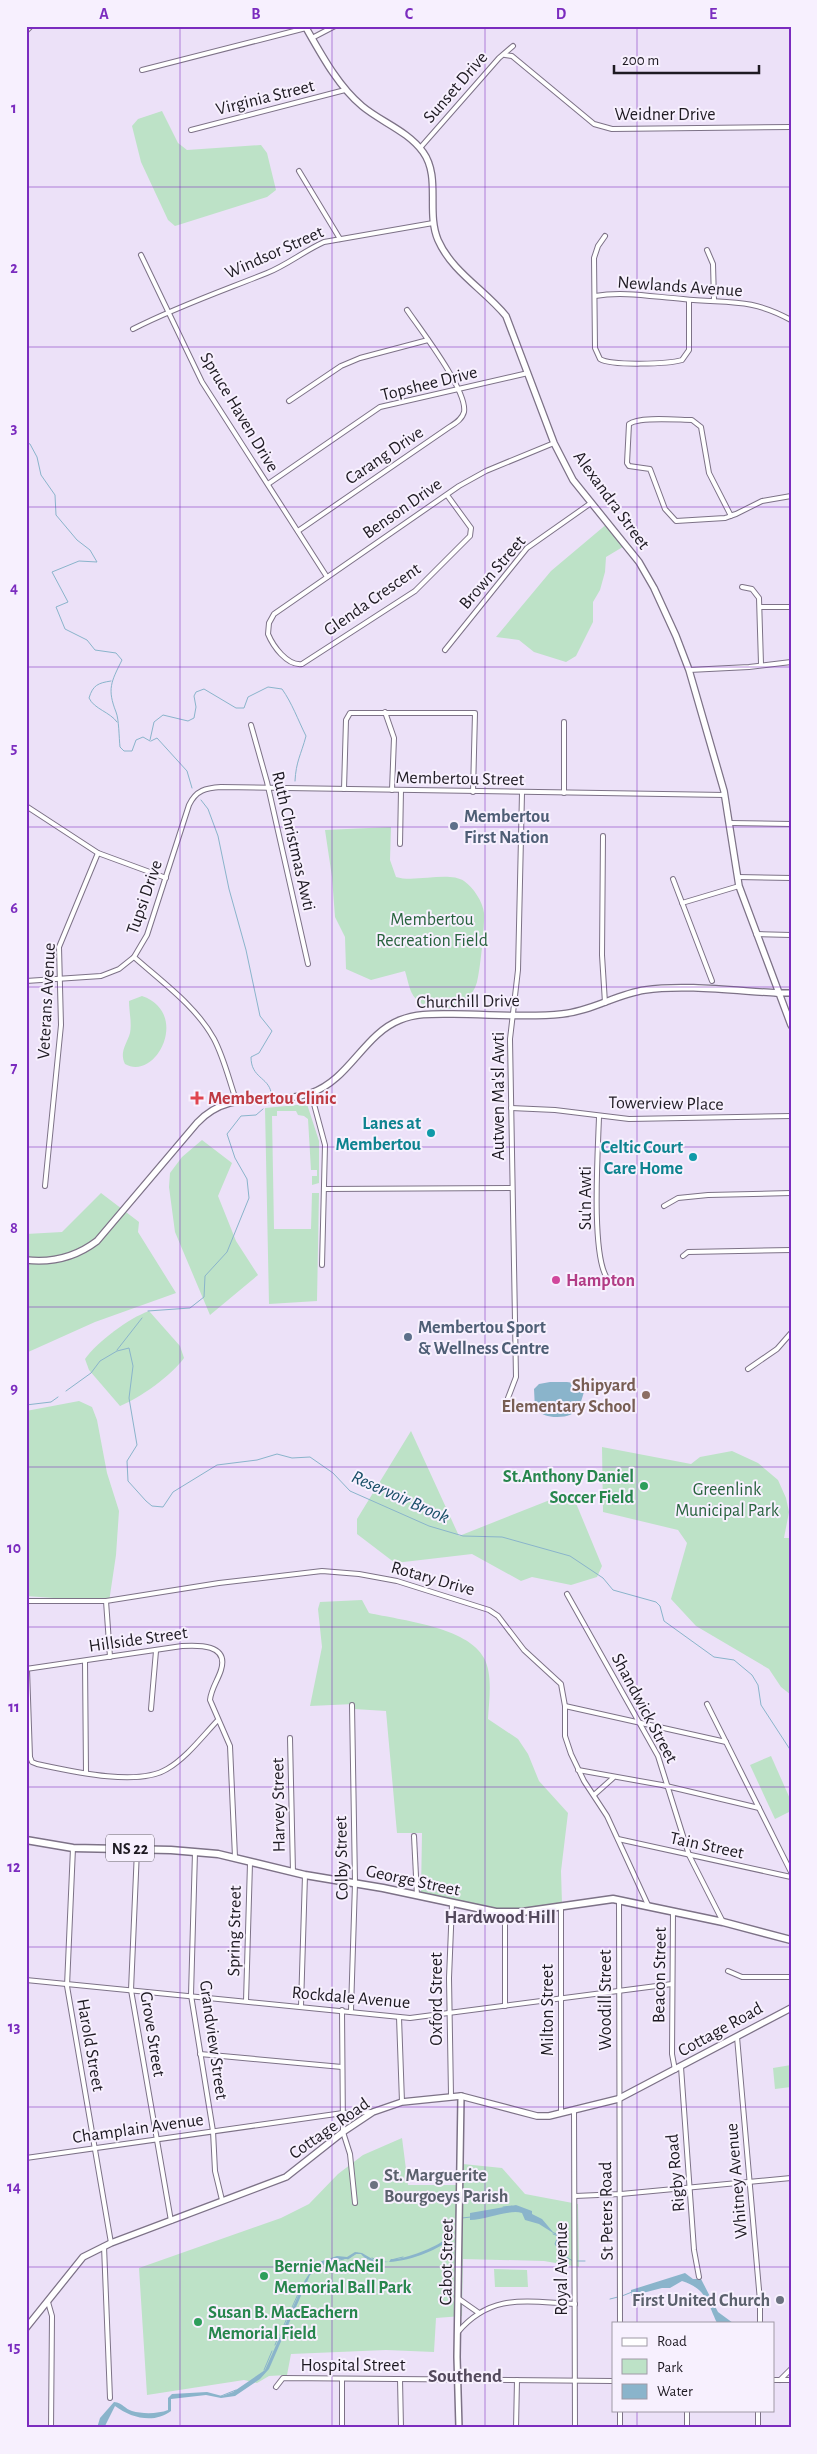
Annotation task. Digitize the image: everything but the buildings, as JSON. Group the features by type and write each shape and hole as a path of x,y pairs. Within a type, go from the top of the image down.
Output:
{"highway":[{"path":"26,29 29,26"}],"main road":[{"name":"Alexandra Street","path":"305,27 345,90 364,108 405,135 420,148 428,160 431,172 433,223 439,242 446,255 506,316 554,443 573,480 639,562 654,588 689,670 725,795 739,886 791,1025"},
{"name":"Churchill Drive","path":"26,1260 48,1261 63,1258 90,1245 107,1230 201,1118 220,1106 236,1100 310,1093 330,1082 380,1032 399,1020 428,1014 562,1014 605,1003 634,992 659,988 778,993"},
{"name":"George Street","path":"26,1840 73,1848 137,1848 235,1857 250,1863 305,1875 505,1913 561,1907 596,1900 619,1900 723,1922 791,1940"},
{"name":"Cottage Road","path":"26,2328 83,2257 104,2246 286,2177 343,2132 373,2112 402,2102 450,2095 462,2096 527,2115 550,2116 618,2099 791,2008"}],"street":[{"path":"312,38 335,26"},
{"path":"142,70 305,27"},
{"name":"Sunset Drive","path":"420,148 499,58 505,55 513,46"},
{"name":"Weidner Drive","path":"505,55 512,56 594,124 602,128 791,127"},
{"name":"Virginia Street","path":"191,130 345,90"},
{"path":"299,170 340,239"},
{"name":"Windsor Street","path":"133,329 169,310 267,273 324,242 433,223"},
{"path":"606,236 595,253 596,352 600,359 607,362 674,361 686,358 689,346 688,300"},
{"path":"707,250 713,264 714,300"},
{"name":"Spruce Haven Drive","path":"141,255 202,382 327,577"},
{"name":"Newlands Avenue","path":"595,296 646,295 752,304 789,319"},
{"path":"407,310 460,389"},
{"path":"789,319 791,314"},
{"path":"289,402 341,366 428,340"},
{"name":"Topshee Drive","path":"268,484 380,407 528,373"},
{"name":"Carang Drive","path":"298,531 460,419 464,406 460,389"},
{"path":"731,516 709,473 698,423 692,420 679,420 633,421 629,424 627,431 627,463 629,466 650,469 665,509 676,521 700,521 731,516 762,502 791,496"},
{"name":"Benson Drive","path":"276,613 447,494 483,473 554,443"},
{"name":"Glenda Crescent","path":"276,613 269,623 268,636 287,660 298,664 386,611 420,587 471,535 471,528 447,494"},
{"name":"Brown Street","path":"445,650 523,552 591,503"},
{"path":"742,587 749,588 757,593 760,607 761,664"},
{"path":"760,607 791,607"},
{"path":"689,670 749,667 761,664 791,662"},
{"path":"344,789 347,716 355,712 475,713 473,792"},
{"path":"385,712 394,738 392,790"},
{"path":"564,722 564,793"},
{"name":"Ruth Christmas Awti","path":"252,725 308,964"},
{"name":"Membertou Street","path":"196,794 214,787 725,795"},
{"path":"400,844 402,790"},
{"name":"Autwen Ma'sl Awti","path":"508,1398 516,1377 510,1039 518,970 522,793"},
{"name":"Tupsi Drive","path":"26,981 106,975 119,969 134,957 147,935 189,805 196,794"},
{"path":"26,806 98,853 166,878"},
{"path":"730,823 791,824"},
{"path":"604,836 602,955 605,1003"},
{"name":"Veterans Avenue","path":"45,1186 61,1024 59,951 61,940 98,853"},
{"path":"737,877 791,878"},
{"path":"673,879 712,981"},
{"path":"682,903 739,886"},
{"path":"756,934 791,934"},
{"path":"134,957 191,1008 204,1024 219,1049 236,1100"},
{"name":"Churchill Drive","path":"778,993 791,993"},
{"path":"310,1093 324,1139 322,1265"},
{"name":"Towerview Place","path":"511,1108 555,1110 599,1117 644,1119 791,1116"},
{"name":"Su'n Awti","path":"599,1117 597,1182 599,1257 602,1271 607,1278"},
{"path":"324,1189 512,1188"},
{"path":"664,1206 678,1198 708,1195 791,1194"},
{"path":"683,1256 688,1252 791,1250"},
{"path":"748,1369 777,1349 791,1333"},
{"name":"Rotary Drive","path":"26,1601 106,1601 305,1571 340,1572 388,1579 475,1604 495,1613 524,1650 558,1680 563,1690 565,1736 578,1770 618,1839 648,1905"},
{"name":"Shandwick Street","path":"567,1594 658,1756 689,1855 723,1922"},
{"path":"106,1601 110,1657"},
{"name":"Hillside Street","path":"27,1669 203,1644 218,1652 222,1667 210,1700 217,1721 226,1733 231,1749 235,1857"},
{"path":"151,1709 156,1651"},
{"path":"85,1661 86,1772"},
{"path":"27,1669 31,1760 40,1765 128,1779 147,1777 162,1772 178,1761 217,1721"},
{"path":"708,1704 791,1872"},
{"name":"Colby Street","path":"351,2010 355,1883 352,1705"},
{"path":"565,1706 727,1742"},
{"name":"Harvey Street","path":"290,1738 293,1872"},
{"path":"578,1770 668,1787 759,1808"},
{"path":"594,1795 613,1778"},
{"path":"414,1836 417,1896"},
{"name":"Tain Street","path":"618,1839 791,1877"},
{"name":"Harold Street","path":"73,1848 67,1984 111,2244"},
{"name":"Grove Street","path":"137,1848 131,1990 171,2221"},
{"name":"Grandview Street","path":"195,1852 190,1995 213,2131 214,2164 222,2200"},
{"name":"Spring Street","path":"246,2001 250,1863"},
{"path":"301,2006 305,1875"},
{"name":"Woodill Street","path":"618,2099 619,1900"},
{"name":"Oxford Street","path":"450,2095 449,2013 452,1904"},
{"name":"Milton Street","path":"561,1907 561,2113"},
{"name":"Beacon Street","path":"673,1911 672,2054 678,2069"},
{"path":"505,1913 506,2006"},
{"path":"728,1971 742,1977 791,1977"},
{"name":"Rockdale Avenue","path":"26,1980 351,2010 399,2017 449,2013 672,1984"},
{"path":"342,2010 343,2132 350,2154 355,2203"},
{"path":"399,2017 402,2102"},
{"name":"Whitney Avenue","path":"737,2037 760,2301 760,2322"},
{"path":"200,2054 342,2067"},
{"name":"Rigby Road","path":"678,2069 694,2250 699,2276"},
{"name":"Cabot Street","path":"459,2428 458,2332 462,2096"},
{"name":"St Peters Road","path":"618,2099 621,2194 620,2322"},
{"name":"Royal Avenue","path":"574,2110 575,2428"},
{"name":"Champlain Avenue","path":"26,2158 343,2113 373,2112"},
{"path":"575,2196 621,2194 791,2178"},
{"path":"104,2246 110,2398"},
{"path":"459,2300 479,2313"},
{"path":"48,2302 52,2316 51,2428"},
{"path":"458,2332 479,2313 491,2306 505,2302 575,2304"},
{"path":"779,2381 791,2369"},
{"name":"Hospital Street","path":"276,2386 283,2378 612,2381"},
{"path":"342,2378 342,2428"},
{"path":"400,2379 401,2428"},
{"path":"516,2380 516,2428"},
{"path":"774,2380 791,2380"},
{"path":"620,2412 620,2428"},
{"path":"687,2412 687,2428"},
{"path":"758,2412 758,2428"}],"green space":[{"path":"162,111 178,143 187,150 261,145 267,153 276,190 267,197 175,226 168,220 141,162 132,126 138,119"},
{"path":"608,523 626,545 606,557 605,572 600,590 593,602 593,622 576,656 566,662 534,652 519,640 496,637 551,571"},
{"name":"Membertou Recreation Field","path":"391,827 390,860 396,877 412,879 457,878 471,887 480,900 484,919 480,968 473,991 460,1005 442,1010 424,1005 416,999 410,989 405,971 371,980 346,969 345,937 335,917 332,877 325,830"},
{"path":"142,996 157,1005 164,1016 166,1030 164,1043 157,1055 148,1063 137,1067 125,1064 123,1056 131,1029 129,1001"},
{"path":"307,1104 319,1141 319,1183 312,1185 312,1176 317,1176 317,1170 311,1170 308,1119 298,1115 296,1111 277,1111 277,1116 272,1116 274,1229 311,1229 312,1193 319,1193 317,1301 269,1304 265,1108"},
{"path":"202,1140 232,1163 218,1196 236,1241 258,1275 210,1315 175,1232 169,1187 170,1173 182,1157"},
{"path":"101,1193 139,1222 138,1232 176,1293 95,1322 26,1353 26,1234 62,1232"},
{"path":"149,1311 180,1346 184,1358 172,1372 155,1385 137,1398 120,1406 89,1370 85,1359 97,1345 114,1331"},
{"path":"79,1401 92,1407 97,1420 107,1473 119,1511 116,1555 109,1602 26,1596 26,1411"},
{"path":"411,1431 459,1536 560,1496 573,1496 602,1566 597,1577 571,1585 532,1577 521,1581 472,1554 395,1563 357,1534 357,1519"},
{"name":"Greenlink Municipal Park","path":"602,1447 691,1464 700,1457 732,1451 758,1463 778,1480 786,1498 789,1512 784,1538 791,1538 791,1695 781,1687 769,1669 696,1626 671,1599 687,1543 678,1530 603,1512"},
{"path":"362,1600 369,1613 432,1626 449,1632 476,1647 484,1658 489,1672 490,1696 488,1719 518,1739 528,1754 539,1781 568,1813 561,1871 562,1904 505,1910 421,1892 422,1833 397,1833 386,1711 354,1709 354,1704 310,1706 322,1647 318,1609 320,1602"},
{"path":"771,1756 791,1801 791,1811 775,1819 750,1765"},
{"path":"791,2065 791,2087 775,2089 773,2068"},
{"path":"402,2138 408,2185 461,2185 463,2164 502,2168 525,2194 578,2204 579,2267 544,2261 463,2259 462,2316 436,2318 434,2352 386,2350 291,2354 287,2375 269,2376 257,2383 244,2380 147,2395 139,2268 281,2218 309,2204 338,2174 363,2155"},
{"path":"494,2269 527,2270 528,2287 495,2287"}],"water":[{"path":"550,1382 586,1385 575,1412 570,1415 554,1417 540,1413 535,1409 534,1389 539,1384"},
{"path":"516,2205 532,2211 532,2214 542,2219 553,2232 558,2234 563,2242 560,2246 566,2254 566,2260 555,2244 558,2236 539,2224 525,2220 522,2213 511,2212 470,2220 470,2213"},
{"path":"448,2222 448,2240 441,2246 418,2256 389,2262 391,2259 410,2256 440,2243 444,2240 444,2232"},
{"path":"355,2252 362,2253 374,2260 388,2262 379,2262 368,2259 361,2254 355,2254 348,2259 327,2262 310,2275 269,2369 260,2379 235,2396 221,2398 206,2395 171,2399 171,2411 164,2415 150,2418 128,2414 115,2406 104,2428 97,2428 100,2418 114,2402 132,2411 155,2413 168,2410 168,2398 172,2394 207,2392 222,2396 233,2392 265,2370 305,2280 315,2265 337,2256 347,2257"},
{"path":"685,2273 693,2279 701,2279 718,2312 732,2322 717,2322 708,2302 701,2292 682,2281 670,2288 662,2288 631,2296 631,2290"}],"waterway":[{"path":"26,442 30,444 37,457 41,475 55,495 56,515 77,540 90,550 97,562 79,561 52,572 68,602 56,607 65,629 87,640 95,650 116,653 122,660 111,686 113,704 118,719 120,747 124,751 132,751 136,740 143,737 150,741"},
{"path":"111,681 97,685 92,690 89,698 91,702 117,722"},
{"path":"150,740 154,722 163,715 188,721 194,718 196,707 194,696 196,692 204,689 236,708 244,708 248,697 268,687 282,689 306,736 295,781"},
{"path":"151,741 157,738 187,771 192,788"},
{"path":"201,800 208,809 218,836 260,1016 272,1031 259,1053 251,1057 254,1069 267,1083 271,1092"},
{"path":"148,1311 190,1308 204,1297 205,1276 227,1252 249,1198 247,1179 235,1158 227,1134 241,1116 256,1115 263,1109"},
{"path":"117,1350 142,1318"},
{"name":"Reservoir Brook","path":"66,1391 91,1373 100,1361 117,1351 129,1348 133,1366 129,1398 137,1445 127,1461 128,1481 152,1506 163,1507 173,1492 217,1465 257,1460 277,1454 292,1458 310,1457 333,1473 350,1491 429,1526 463,1536 502,1537 570,1556 603,1578 613,1590 656,1602 660,1606 664,1621 714,1657 734,1660 752,1675 758,1685 761,1705 791,1751"},
{"name":"Reservoir Brook","path":"26,1405 51,1402 58,1397"},
{"path":"503,2207 512,2206"},
{"path":"462,2218 471,2217"},
{"path":"449,2227 458,2218"},
{"path":"553,2234 558,2236 555,2244 560,2251"},
{"path":"438,2246 444,2240"},
{"path":"348,2259 357,2253"},
{"path":"391,2260 403,2257"},
{"path":"566,2257 573,2261"},
{"path":"372,2258 380,2261"},
{"path":"326,2263 344,2259"},
{"path":"577,2261 585,2261"},
{"path":"622,2296 632,2292"},
{"path":"284,2325 298,2294"},
{"path":"610,2299 618,2297"},
{"path":"275,2345 279,2335"},
{"path":"264,2370 272,2351"},
{"path":"221,2396 236,2390"}],"place":[{"name":"Membertou First Nation","path":"454,826"},
{"name":"Membertou Clinic","path":"197,1098"},
{"name":"Lanes at Membertou","path":"431,1133"},
{"name":"Celtic Court Care Home","path":"693,1157"},
{"name":"Hampton","path":"556,1280"},
{"name":"Membertou Sport & Wellness Centre","path":"408,1337"},
{"name":"Shipyard Elementary School","path":"646,1395"},
{"name":"St.Anthony Daniel Soccer Field","path":"644,1486"},
{"name":"St. Marguerite Bourgoeys Parish","path":"374,2185"},
{"name":"Bernie MacNeil Memorial Ball Park","path":"264,2276"},
{"name":"First United Church","path":"780,2300"},
{"name":"Susan B. MacEachern Memorial Field","path":"198,2322"}],"district":[{"name":"Hardwood Hill","path":"500,1916"},
{"name":"Southend","path":"465,2375"}]}
